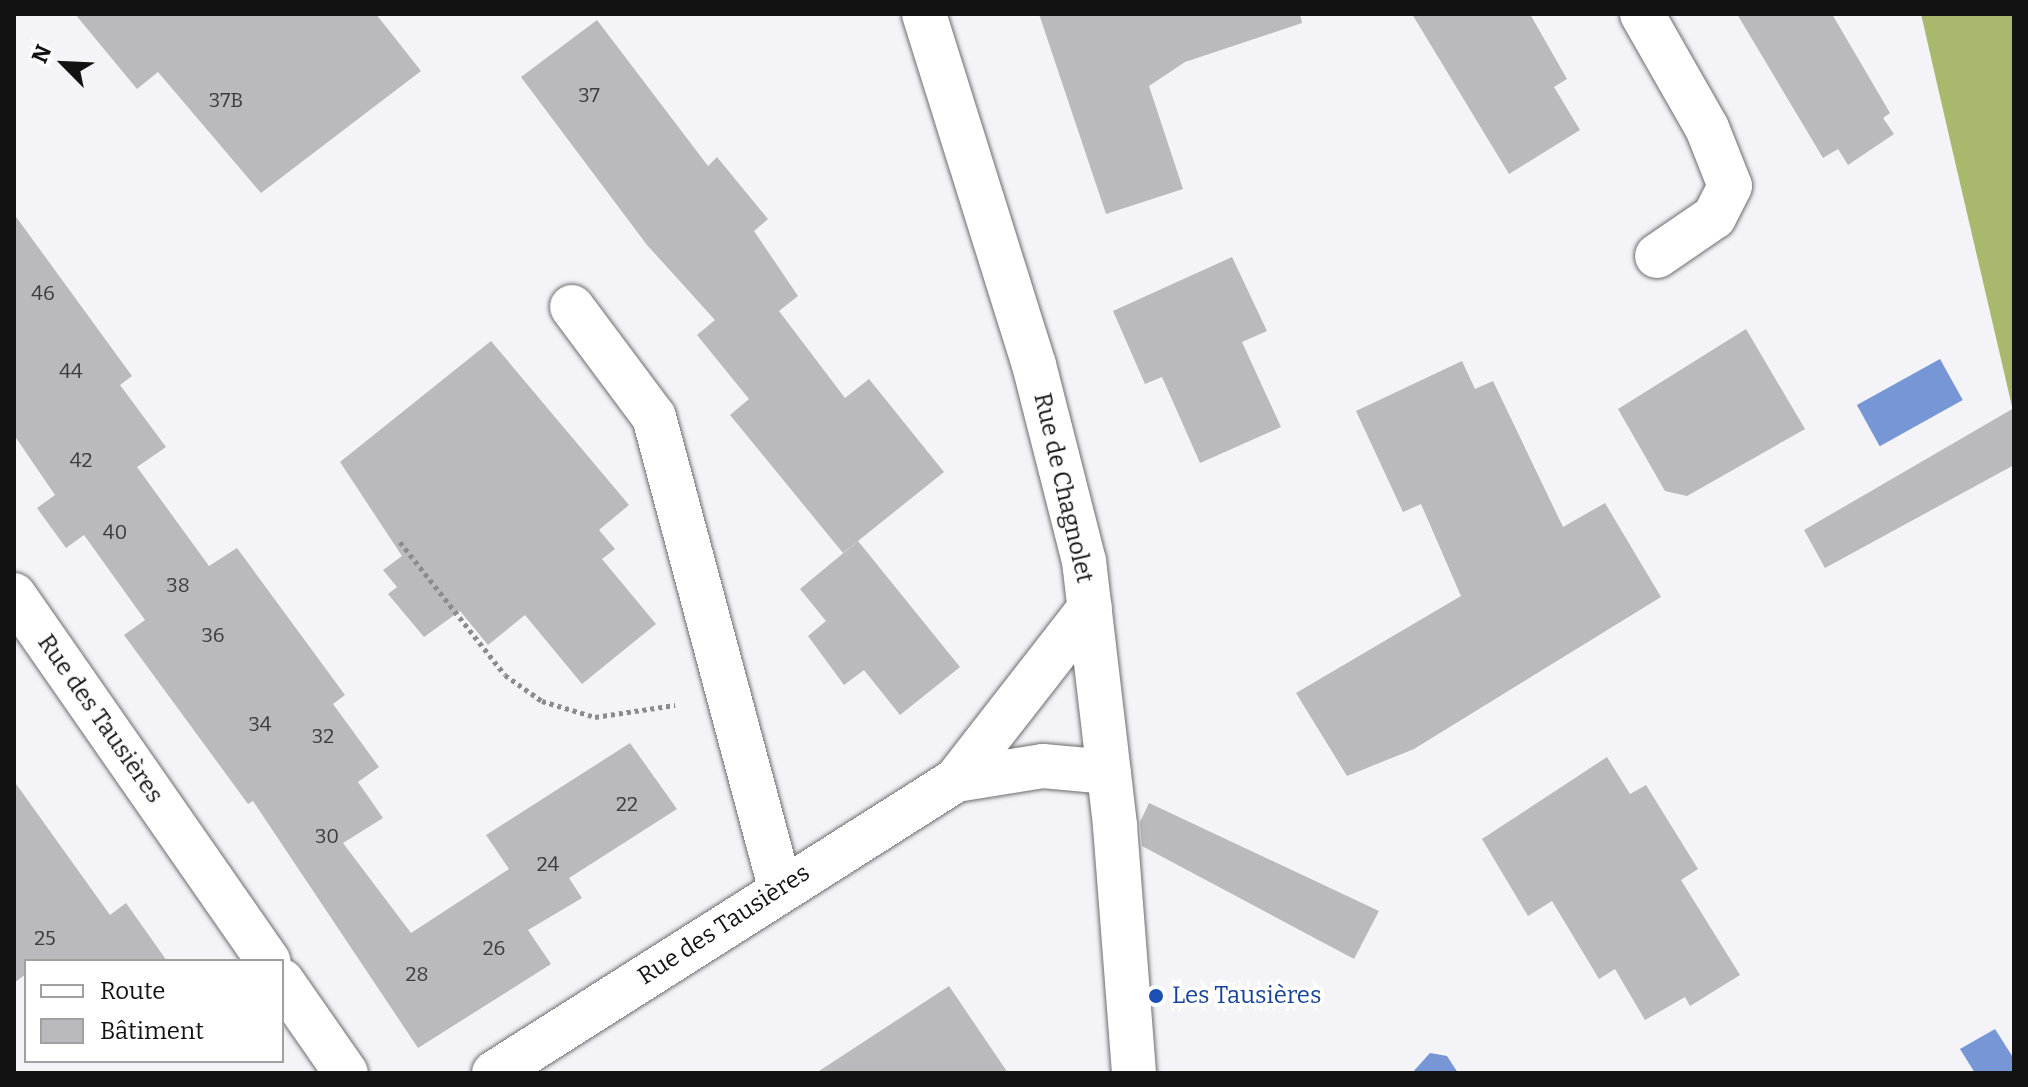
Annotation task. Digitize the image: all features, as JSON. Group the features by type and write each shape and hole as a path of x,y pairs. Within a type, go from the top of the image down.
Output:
{"street":[{"name":"Rue de Chagnolet","path":"924,14 1034,365 1084,561 1109,772 1134,1073"},
{"path":"1642,14 1707,128 1730,186 1714,217 1657,256"},
{"path":"572,307 654,417 780,888"},
{"name":"Rue des Tausières","path":"14,595 267,959"},
{"path":"956,780 1090,608"},
{"path":"956,780 1043,766 1109,772"},
{"name":"Rue des Tausières","path":"494,1073 780,888 956,780"},
{"path":"284,984 346,1073"}],"path":[{"path":"400,542 505,675 542,701 595,717 729,696"}],"green space":[{"path":"1921,14 2014,14 2014,415 1953,153"}],"water":[{"path":"1940,359 1963,400 1880,446 1857,405"},
{"path":"1995,1029 2014,1059 2014,1073 1975,1073 1960,1049"},
{"path":"1430,1053 1447,1056 1458,1073 1412,1073"}],"building":[{"path":"75,14 376,14 421,71 261,193 158,72 137,89"},
{"path":"1039,14 1300,14 1302,23 1185,62 1149,86 1183,189 1106,214"},
{"path":"1412,14 1530,14 1567,79 1554,87 1580,130 1509,174"},
{"path":"1737,14 1832,14 1890,113 1883,118 1894,134 1848,165 1838,149 1823,158"},
{"path":"597,20 708,166 717,157 768,219 754,231 798,296 779,311 845,398 869,379 944,472 843,553 730,415 749,399 697,335 715,320 647,245 521,77"},
{"path":"14,214 132,376 120,385 166,447 137,467 209,566 237,548 345,695 333,704 379,767 358,782 383,818 343,843 411,933 509,869 486,835 630,743 677,809 569,878 582,898 528,930 551,964 418,1048 253,801 248,804 124,635 145,620 84,535 66,548 37,508 55,495 14,435"},
{"path":"1232,257 1267,331 1242,342 1281,427 1200,463 1162,377 1145,384 1113,311"},
{"path":"1746,329 1805,429 1687,496 1665,491 1618,409"},
{"path":"491,341 629,505 599,530 615,549 602,559 656,624 582,684 525,615 488,645 460,611 424,637 388,594 397,587 383,570 402,556 340,462"},
{"path":"1462,361 1475,389 1493,381 1563,527 1605,503 1661,597 1414,749 1347,776 1296,693 1461,596 1421,504 1403,512 1356,411"},
{"path":"2014,408 2014,465 1825,568 1804,530"},
{"path":"858,541 960,667 900,715 864,670 844,685 808,636 826,621 800,589"},
{"path":"1607,757 1630,794 1646,785 1698,869 1681,880 1740,975 1690,1006 1685,997 1645,1020 1615,969 1599,979 1552,901 1528,916 1482,839"},
{"path":"14,781 110,915 126,903 166,959 24,959 24,976 14,983"},
{"path":"1149,803 1379,911 1354,959 1142,846 1140,822"},
{"path":"949,986 1008,1073 816,1073"}],"place":[{"name":"Les Tausières","path":"1156,996"}]}
